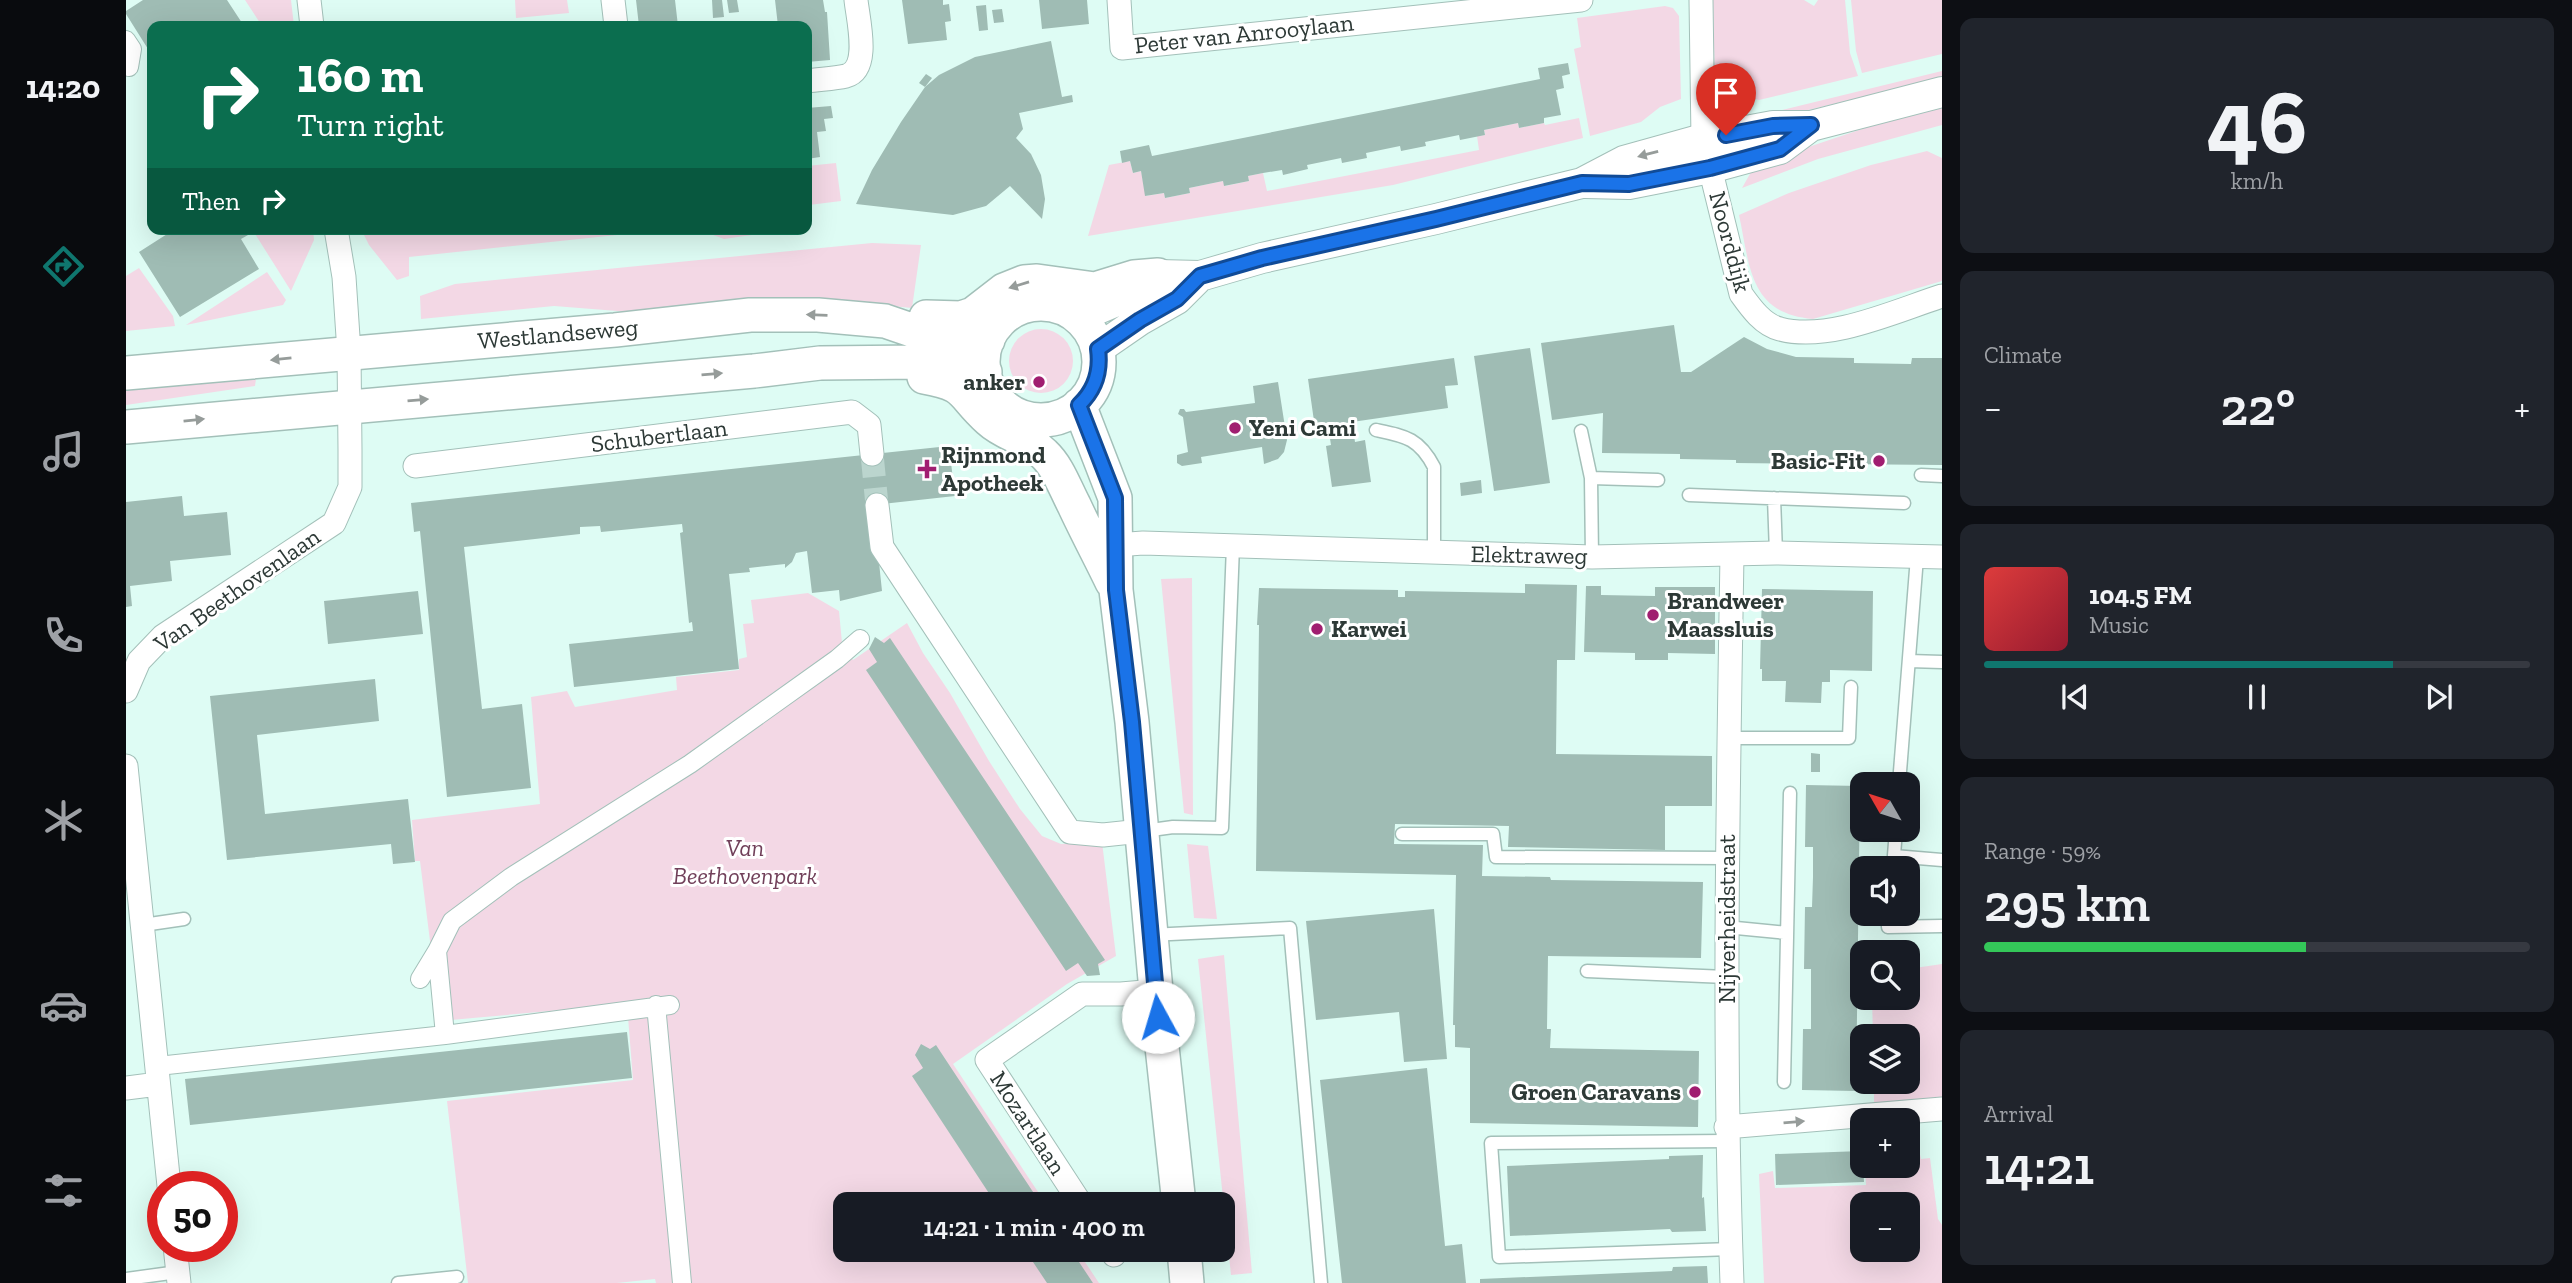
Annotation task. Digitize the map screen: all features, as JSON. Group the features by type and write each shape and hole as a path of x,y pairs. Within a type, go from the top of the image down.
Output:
{"main road":[{"path":"885,321 924,317 961,318 973,314 1004,290 1024,282 1037,281 1095,289 1134,277 1158,275"},
{"path":"1054,305 1079,317 1091,332 1098,349 1096,380 1089,394 1065,414 1049,419 1033,419 1011,411 994,394 986,356 1003,318 1027,306 1054,305"},
{"name":"Westlandseweg","path":"126,373 750,316 818,314 885,321 986,356"},
{"path":"126,426 820,363 920,362 986,356"},
{"path":"875,362 919,377 953,383 964,391 990,421 1008,434 1028,441 1046,455 1064,484 1116,590"},
{"path":"1079,405 1115,498 1116,590 1132,722 1150,935 1178,1192"},
{"path":"1049,419 1116,545"},
{"path":"1185,1262 1187,1283"}],"street":[{"path":"309,0 311,21"},
{"path":"613,0 615,21"},
{"path":"812,80 848,76 858,67 862,54 856,0"},
{"name":"Peter van Anrooylaan","path":"1119,0 1122,48 1381,10 1581,0"},
{"name":"Noorddijk","path":"1701,0 1703,139 1741,294 1755,314 1778,329 1830,332 1942,296"},
{"path":"126,40 132,49 129,67"},
{"path":"1079,317 1126,297 1158,275 1200,276 1262,258 1582,183 1624,161 1703,139 1773,126 1811,125 1942,92"},
{"path":"1582,183 1629,184 1710,168 1780,149 1811,125"},
{"name":"Van Beethovenlaan","path":"126,691 132,657 334,523 350,487 349,352 344,277 337,235"},
{"path":"1098,349 1177,299 1200,276"},
{"name":"Schubertlaan","path":"415,466 852,412 869,425 872,454"},
{"path":"877,505 882,547 1070,832 1103,835 1141,831"},
{"name":"Elektraweg","path":"1116,545 1143,543 1592,557 1776,553 1942,557"},
{"name":"Nijverheidstraat","path":"1732,555 1726,927 1727,1134 1732,1283"},
{"path":"420,979 452,921 511,877 690,764 837,659 860,639"},
{"path":"126,765 131,861 143,925 146,982 168,1171"},
{"path":"437,951 446,1035"},
{"name":"Mozartlaan","path":"1073,1192 987,1060 1082,994 1156,991"},
{"path":"126,1088 158,1075 663,1005 682,1283"},
{"path":"1727,1134 1942,1109"}],"lane":[{"path":"1376,430 1407,436 1427,454 1434,467 1434,554"},
{"path":"1581,430 1591,478 1592,557"},
{"path":"1921,475 1942,476"},
{"path":"1591,478 1658,480"},
{"path":"1689,495 1903,503"},
{"path":"1774,498 1776,553"},
{"path":"1141,831 1173,827 1222,828 1233,546"},
{"path":"1900,772 1917,557"},
{"path":"1909,661 1942,662"},
{"path":"1729,738 1849,738 1851,687"},
{"path":"1784,1082 1790,793"},
{"path":"1402,834 1493,834 1496,857 1727,858"},
{"path":"1920,861 1942,860"},
{"path":"143,925 184,919"},
{"path":"1888,926 1942,926"},
{"path":"1726,927 1787,933"},
{"path":"1150,935 1290,928 1321,1283"},
{"path":"1587,971 1726,976"},
{"path":"1727,1134 1491,1143 1499,1257 1731,1249"},
{"path":"126,1279 178,1277"},
{"path":"398,1283 457,1277"}],"green space":[{"path":"245,0 291,0 293,21 259,21"},
{"path":"515,0 567,0 569,13 516,18"},
{"path":"1713,0 1804,0 1814,6 1818,0 1845,0 1850,53 1858,76 1759,100 1715,87"},
{"path":"1851,0 1942,0 1942,54 1862,73 1856,51"},
{"path":"1665,6 1673,8 1679,16 1681,99 1660,107 1641,122 1590,136 1574,49 1581,47 1577,18"},
{"path":"1942,71 1942,78 1737,127 1725,122 1718,111 1733,109 1749,118"},
{"path":"1942,108 1942,125 1818,159 1742,188 1755,165 1868,127"},
{"path":"1579,118 1583,138 1393,185 1088,236 1109,165 1130,161 1133,173 1141,171 1146,196 1164,193 1165,198 1190,193 1189,188 1223,181 1225,186 1249,181 1248,176 1263,173 1267,191 1479,150 1477,136 1485,135 1484,130 1518,123 1519,128 1544,123 1545,125"},
{"path":"1927,151 1942,158 1942,281 1813,319 1792,315 1776,308 1764,297 1750,269 1739,215 1789,193 1871,165"},
{"path":"836,163 841,201 812,205 812,165"},
{"path":"256,235 314,235 314,240 291,291"},
{"path":"364,235 617,235 409,257 409,276 397,280"},
{"path":"713,235 752,235 724,239"},
{"path":"872,243 921,245 912,308 801,297 630,312 554,306 421,319 420,296 455,284"},
{"path":"139,268 173,316 175,326 126,331 126,276"},
{"path":"267,272 286,300 283,305 186,325"},
{"path":"1041,329 1059,335 1067,343 1073,361 1067,379 1059,387 1041,393 1023,387 1015,379 1009,361 1015,343 1023,335"},
{"path":"257,372 255,386 126,405 126,385"},
{"path":"1192,578 1193,815 1184,813 1161,579"},
{"name":"Van Beethovenpark","path":"808,593 839,611 842,643 853,660 907,623 989,761 1020,809 1042,836 1061,844 1102,842 1116,956 1067,984 953,1064 1038,1192 833,1192 833,1262 1085,1262 1099,1283 656,1283 655,1279 617,1283 468,1283 447,1101 633,1080 627,1004 440,1021 420,861 415,861 412,820 540,804 531,697 567,691 575,707 677,690 676,677 739,670 739,659 747,657 743,624 754,623 751,600"},
{"path":"1187,844 1208,846 1217,919 1194,918"},
{"path":"1224,955 1252,1273 1231,1275 1230,1262 1235,1262 1235,1192 1222,1192 1198,959"},
{"path":"1942,964 1942,1098 1874,1104 1874,1094 1920,1094 1920,1024 1873,1024 1872,1010 1920,1010 1920,967"},
{"path":"1920,1155 1921,1159 1930,1158 1938,1219 1942,1225 1942,1283 1764,1283 1759,1174 1773,1171 1775,1188 1866,1185 1866,1178 1920,1178"}],"building":[{"path":"143,0 227,0 241,21 147,21 147,47 126,11"},
{"path":"636,0 675,0 677,21 638,21"},
{"path":"712,0 722,0 724,17 713,18"},
{"path":"727,0 737,0 739,12 729,13"},
{"path":"775,0 823,0 827,12 830,60 812,62 812,21 777,21"},
{"path":"902,0 943,0 943,5 949,4 951,21 945,22 947,40 908,44"},
{"path":"1039,0 1087,0 1089,24 1042,29"},
{"path":"986,5 988,30 979,31 976,6"},
{"path":"1002,9 1004,22 994,23 992,10"},
{"path":"1051,41 1062,97 1072,95 1073,102 1019,113 1023,129 1016,138 1031,154 1041,175 1045,199 1042,219 1010,186 986,206 953,215 856,204 872,170 901,122 925,87 939,75 975,57"},
{"path":"1568,63 1570,74 1562,76 1564,88 1556,90 1561,115 1544,118 1544,123 1519,128 1518,123 1484,130 1485,135 1460,140 1459,135 1425,142 1426,146 1401,151 1400,146 1366,153 1367,158 1342,163 1341,158 1307,165 1308,169 1283,175 1282,170 1263,173 1248,176 1249,181 1224,186 1223,181 1189,188 1190,193 1165,198 1164,193 1145,196 1141,171 1133,173 1130,161 1122,163 1120,151 1149,145 1152,156 1540,79 1538,68"},
{"path":"926,74 932,78 925,87 919,83"},
{"path":"831,106 833,118 824,119 826,131 817,132 820,157 812,158 812,108"},
{"path":"166,235 248,235 241,239 259,269 180,317 139,252"},
{"path":"1674,325 1681,372 1691,372 1744,337 1767,349 1796,357 1854,358 1854,363 1911,364 1912,358 1942,358 1942,465 1736,463 1736,460 1680,459 1680,454 1602,453 1603,413 1552,420 1541,343"},
{"path":"1530,348 1550,483 1494,491 1474,356"},
{"path":"1454,358 1458,385 1445,386 1448,408 1352,422 1355,442 1365,440 1371,482 1332,487 1326,446 1331,445 1328,426 1315,428 1308,379"},
{"name":"Yeni Cami","path":"1278,382 1287,440 1284,452 1278,459 1264,464 1262,447 1201,457 1202,463 1182,466 1177,463 1177,455 1188,452 1183,417 1178,414 1180,409 1186,412 1255,403 1253,386"},
{"path":"949,446 955,496 873,505 882,591 840,601 839,590 812,593 807,551 796,553 785,568 785,564 749,568 750,572 729,574 739,669 574,687 569,644 693,631 692,622 689,623 680,533 683,532 682,524 601,532 600,526 580,527 580,534 464,547 482,709 522,704 531,788 447,797 420,531 414,532 411,503"},
{"path":"1481,480 1482,493 1461,496 1460,483"},
{"path":"182,496 184,516 227,512 231,555 170,561 172,581 130,586 132,606 126,607 126,502"},
{"path":"1525,584 1577,585 1575,660 1557,660 1556,754 1712,756 1712,806 1665,806 1665,850 1508,847 1509,826 1395,824 1394,844 1483,845 1482,876 1550,877 1551,880 1703,882 1701,958 1548,956 1547,1029 1551,1029 1550,1048 1699,1051 1698,1127 1470,1123 1470,1048 1455,1047 1453,1025 1456,875 1256,871 1259,588 1398,590 1398,597 1405,597 1405,591 1525,593"},
{"path":"1586,586 1601,586 1601,595 1655,596 1655,587 1715,587 1715,654 1668,653 1668,660 1635,660 1635,653 1584,652"},
{"path":"1762,589 1873,591 1872,671 1830,670 1830,682 1822,682 1821,703 1785,702 1786,681 1762,681"},
{"path":"418,591 423,634 328,644 324,601"},
{"path":"875,637 884,643 890,638 1105,960 1098,964 1100,975 1087,976 1078,963 1066,971 866,670 877,662 869,649"},
{"path":"375,679 379,721 257,735 265,814 408,799 415,862 393,864 391,844 227,860 210,696"},
{"path":"1811,753 1820,754 1820,772 1811,772"},
{"path":"1806,785 1850,786 1850,842 1859,842 1859,856 1850,856 1850,926 1858,926 1858,940 1850,940 1850,1010 1857,1010 1857,1024 1850,1024 1850,1091 1802,1090 1803,1029 1811,1029 1811,969 1804,969 1805,907 1812,907 1813,877 1813,847 1805,847"},
{"path":"1434,909 1447,1059 1404,1062 1399,1012 1316,1020 1306,921"},
{"path":"627,1032 632,1078 190,1125 185,1079"},
{"path":"921,1044 930,1049 936,1045 1033,1192 988,1192 912,1076 923,1068 915,1055"},
{"path":"1427,1068 1445,1246 1462,1244 1466,1283 1342,1283 1320,1080"},
{"path":"1850,1151 1850,1178 1864,1178 1864,1182 1776,1185 1775,1154"},
{"path":"1703,1155 1702,1198 1704,1197 1706,1231 1672,1232 1670,1229 1510,1236 1507,1166"},
{"path":"1033,1262 1079,1262 1093,1283 1047,1283"},
{"path":"1707,1266 1708,1283 1480,1283 1480,1279 1672,1271 1673,1267"}],"tunnel":[{"path":"872,454 877,505"}],"place":[{"name":"anker","path":"1039,382"},
{"name":"Yeni Cami","path":"1235,428"},
{"name":"Basic-Fit","path":"1879,461"},
{"name":"Rijnmond Apotheek","path":"927,469"},
{"name":"Brandweer Maassluis","path":"1653,615"},
{"name":"Karwei","path":"1317,629"},
{"name":"Groen Caravans","path":"1695,1092"}],"route":[{"path":"1158,1017 1132,722 1116,590 1115,498 1079,405 1085,400 1096,380 1098,349 1177,299 1200,276 1262,258 1582,183 1629,184 1710,168 1780,149 1811,125 1773,126 1726,135"}]}
